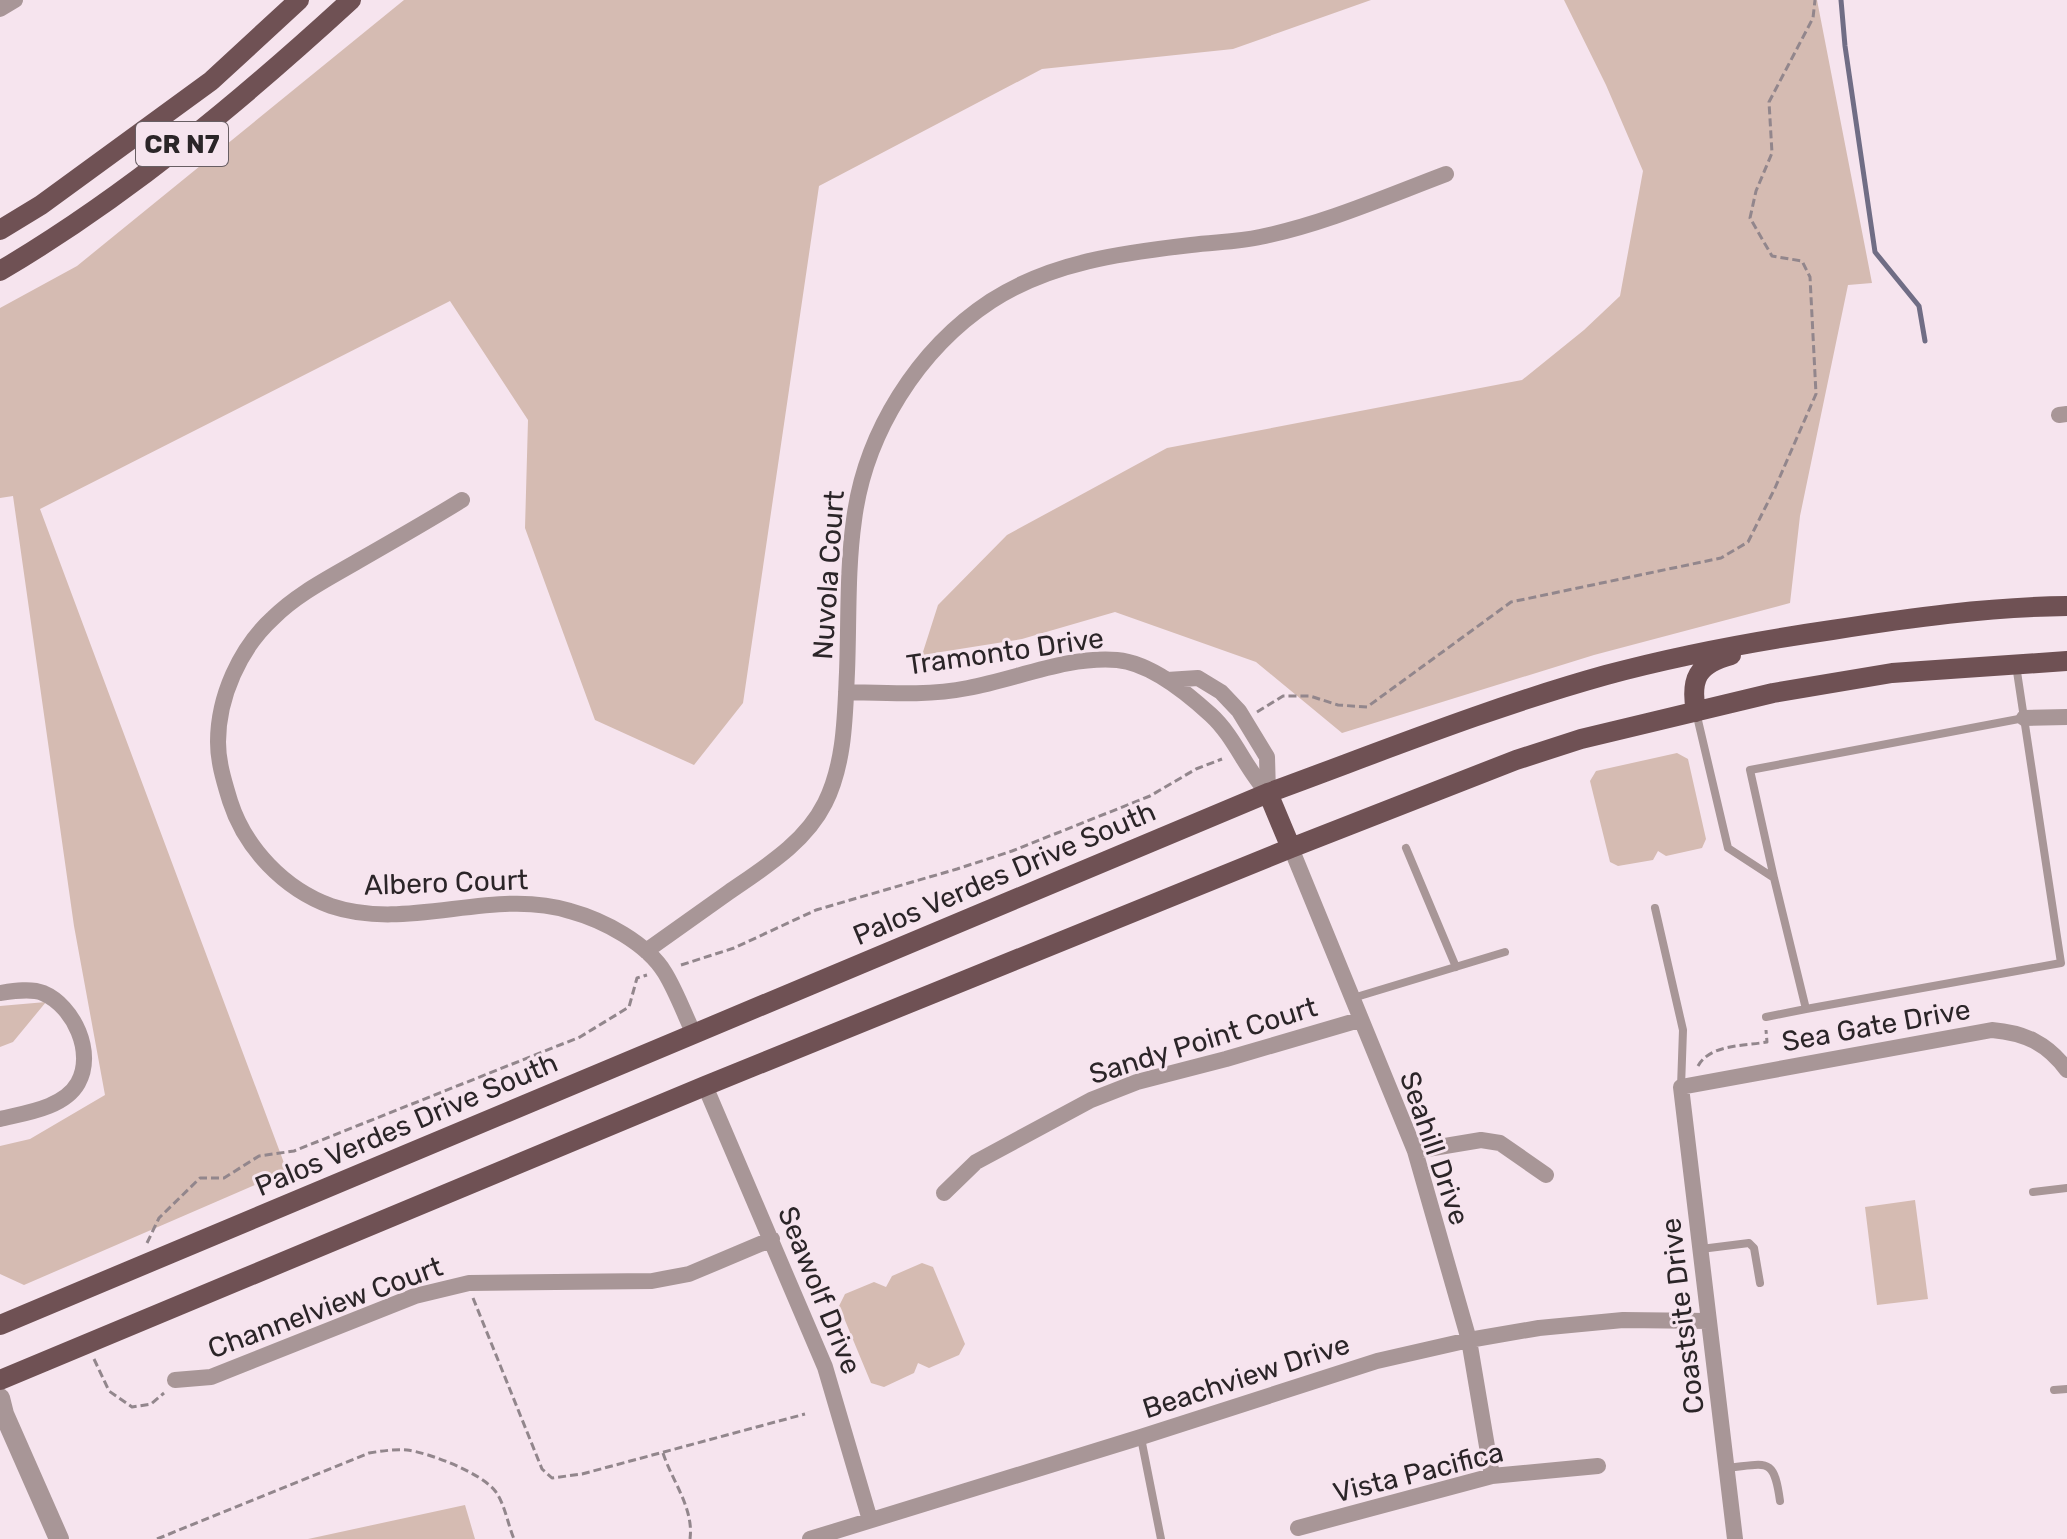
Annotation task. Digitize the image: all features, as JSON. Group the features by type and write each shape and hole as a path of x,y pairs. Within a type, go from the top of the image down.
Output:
{"main road":[{"name":"CR N7","path":"0,230 41,205 211,81 299,0"},
{"name":"CR N7","path":"0,271 124,190 269,75 351,0"},
{"name":"Palos Verdes Drive South","path":"0,1325 1268,793 1479,716 1605,675 1703,652 1905,619 2067,606"},
{"path":"1696,712 1692,691 1703,668 1725,656 1820,632"},
{"path":"0,1380 705,1086 1291,848 1529,756 1581,739 1773,693 1892,673 2067,661"},
{"path":"1268,793 1291,848"}],"street":[{"path":"0,9 15,0"},
{"name":"Nuvola Court","path":"646,951 786,852 808,829 826,802 844,734 853,522 861,483 873,446 900,396 917,371 962,322 993,300 1070,265 1106,256 1285,232 1446,174"},
{"name":"Albero Court","path":"462,500 306,592 272,618 247,649 222,709 218,741 221,771 234,815 247,839 269,867 302,892 330,906 362,914 392,915 541,905 569,910 591,919 646,951 664,971 693,1032"},
{"name":"Tramonto Drive","path":"846,692 920,693 966,689 1051,667 1120,660 1167,680 1212,715 1228,734 1254,778 1268,793"},
{"name":"Tramonto Drive","path":"1167,680 1198,678 1221,692 1252,731 1267,757 1268,793"},
{"path":"2024,718 2067,717"},
{"name":"Seahill Drive","path":"1291,848 1415,1151 1469,1340 1492,1476"},
{"path":"0,993 40,991 58,1001 78,1027 82,1046 78,1083 63,1098 38,1109 0,1119"},
{"name":"Sandy Point Court","path":"944,1193 976,1162 1091,1100 1137,1082 1359,1020"},
{"name":"Sea Gate Drive","path":"1681,1087 1992,1030 2030,1037 2054,1052 2067,1070"},
{"name":"Seawolf Drive","path":"705,1086 825,1367 870,1520"},
{"name":"Coastsite Drive","path":"1681,1087 1735,1539"},
{"path":"1415,1151 1481,1140 1500,1143 1546,1175"},
{"name":"Channelview Court","path":"175,1380 211,1377 429,1292 469,1283 652,1281 689,1274 772,1239"},
{"name":"Beachview Drive","path":"810,1539 1377,1361 1539,1328 1623,1320 1709,1321"},
{"path":"0,1398 4,1414 59,1539"},
{"name":"Vista Pacifica","path":"1298,1528 1492,1476 1598,1466"}],"lane":[{"path":"1766,1017 2061,963 2016,664"},
{"path":"1696,712 1728,848 1774,878"},
{"path":"1806,1009 1750,770 2024,718"},
{"path":"1406,848 1456,967"},
{"path":"1655,908 1683,1030 1681,1087"},
{"path":"1351,999 1505,952"},
{"path":"2033,1192 2067,1188"},
{"path":"1701,1249 1749,1243 1754,1248 1760,1283"},
{"path":"2054,1390 2067,1389"},
{"path":"1141,1437 1161,1539"},
{"path":"1726,1468 1768,1466 1777,1475 1780,1501"}],"path":[{"path":"1252,731 1249,716 1283,696 1310,696 1338,705 1367,707 1511,602 1721,558 1748,542 1816,394 1810,277 1802,261 1772,256 1750,218 1756,191 1772,153 1769,102 1813,18 1815,0"},
{"path":"1702,1058 1714,1051 1767,1042 1766,1017"},
{"path":"475,1305 545,1474 552,1478 663,1453 805,1414"},
{"path":"94,1359 109,1391 132,1407 151,1404"},
{"path":"157,1539 369,1453 389,1449 410,1450 440,1459 487,1483 497,1494 514,1539"},
{"path":"663,1453 690,1522 690,1539"}],"shaded area":[{"path":"404,0 1371,0 1233,49 1042,69 819,186 743,703 694,765 595,720 525,528 528,420 450,301 40,509 287,1171 24,1285 0,1274 0,1146 30,1139 105,1095 74,926 13,496 0,498 0,308 77,266"},
{"path":"1564,0 1817,0 1872,283 1848,285 1800,516 1790,603 1594,655 1342,733 1256,662 1115,612 1022,639 922,655 938,605 1007,535 1167,448 1522,380 1620,296 1643,171 1606,85"},
{"path":"1677,753 1688,759 1706,839 1702,848 1666,856 1658,851 1653,860 1618,866 1610,862 1590,781 1596,771"},
{"path":"46,1002 13,1042 0,1047 0,1006"},
{"path":"1915,1200 1928,1299 1877,1305 1865,1207"},
{"path":"922,1263 933,1267 965,1344 959,1355 929,1368 918,1363 914,1373 884,1387 871,1383 839,1306 845,1294 874,1282 886,1287 892,1276"},
{"path":"465,1505 475,1539 308,1539"}],"waterway":[{"path":"1841,0 1875,252 1919,306 1925,341"}]}
